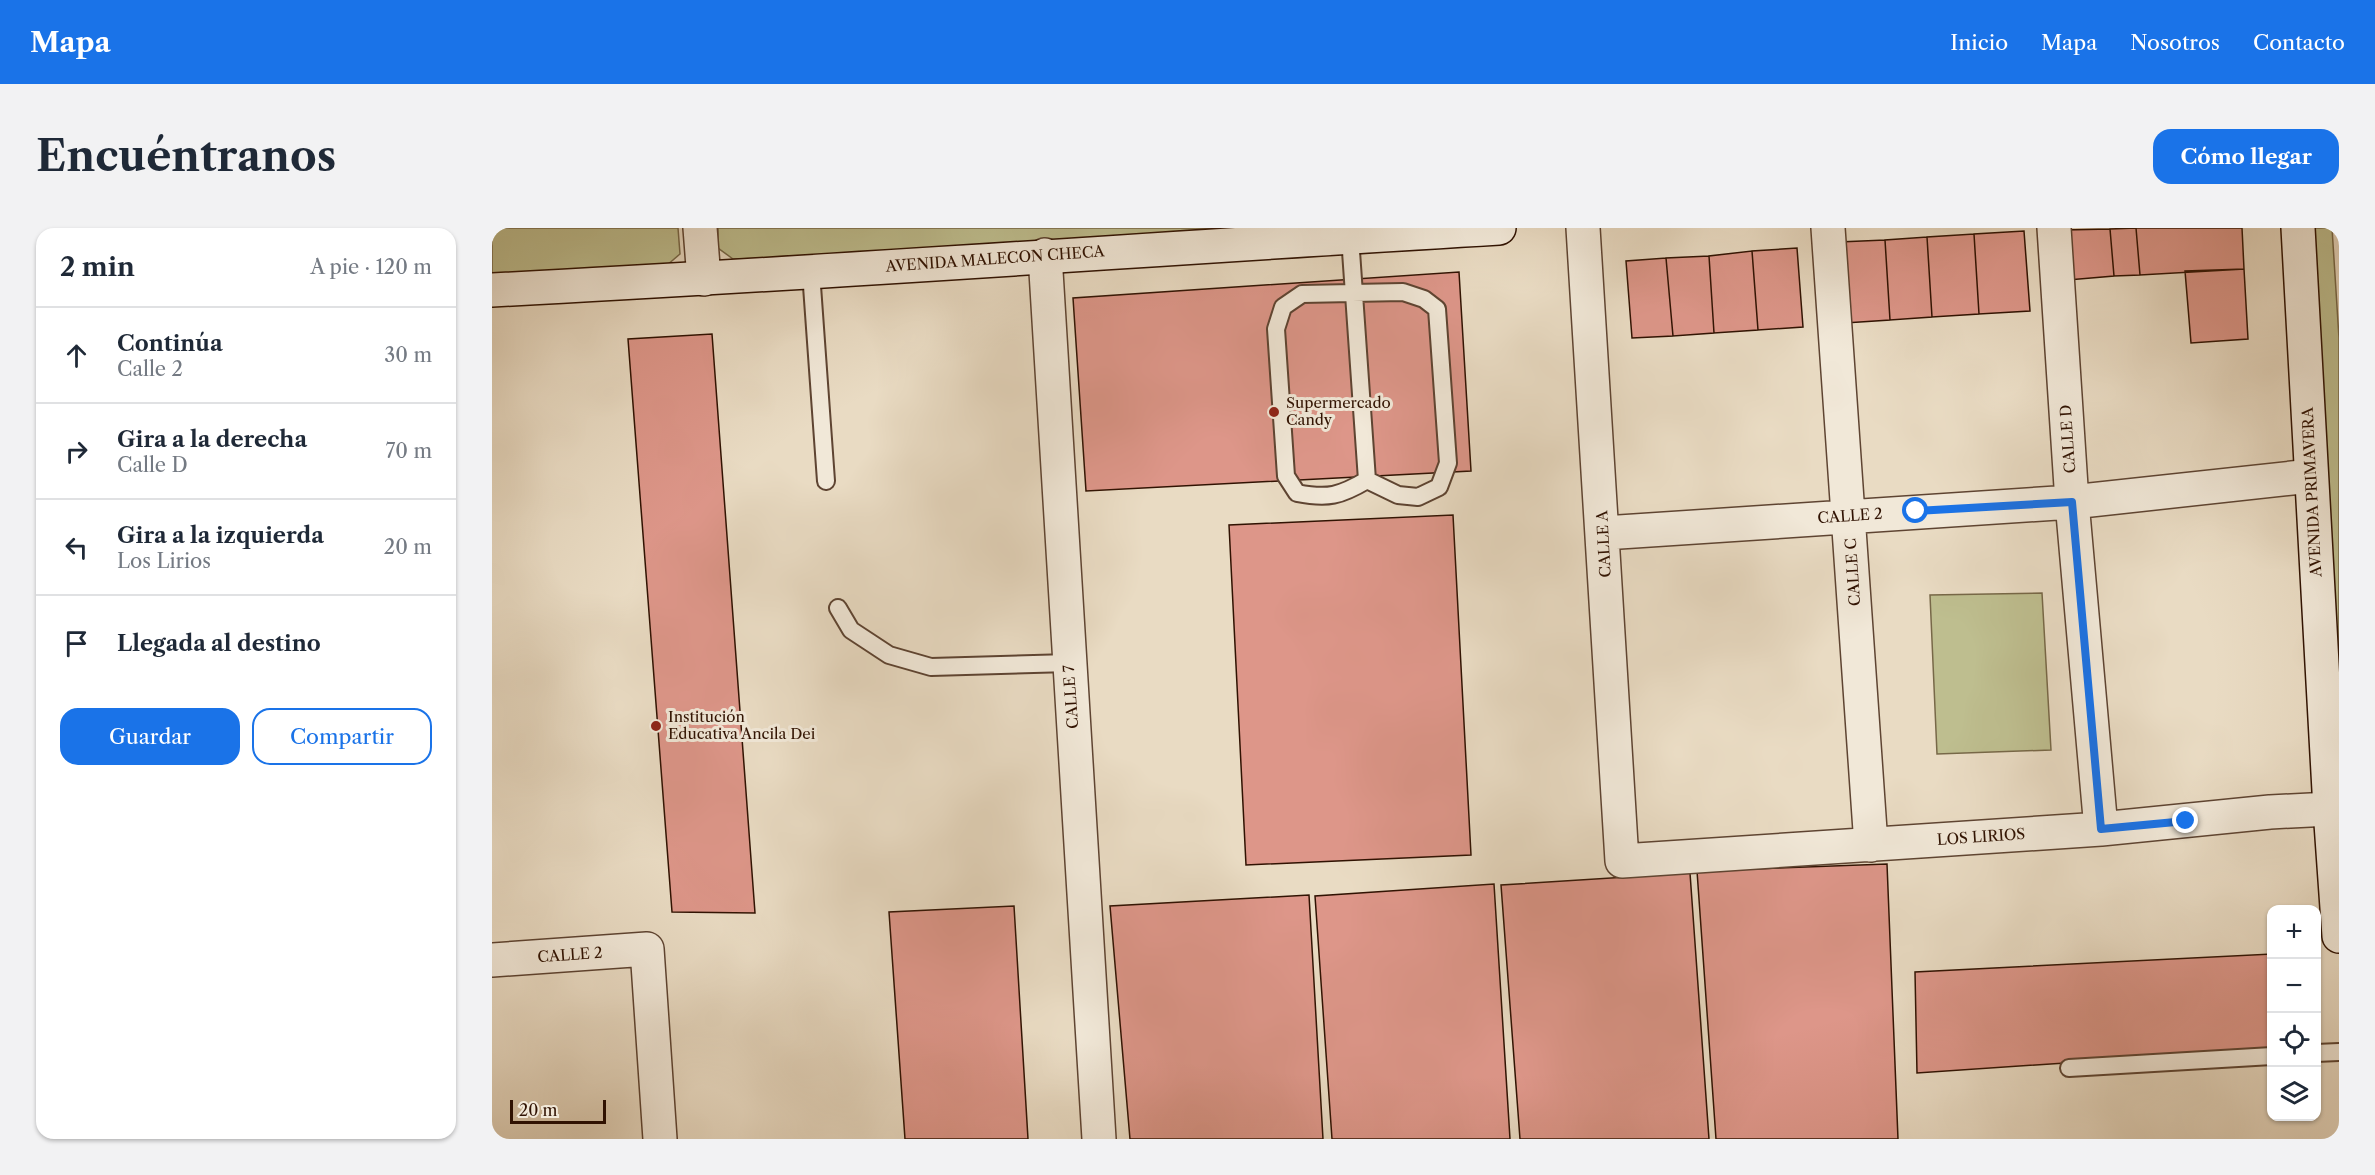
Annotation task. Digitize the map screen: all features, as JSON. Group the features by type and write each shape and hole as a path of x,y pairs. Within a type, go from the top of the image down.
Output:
{"street":[{"path":"700,228 704,279"},
{"name":"AVENIDA MALECON CHECA","path":"492,290 704,279 1045,255 1499,228"},
{"name":"CALLE A","path":"1583,228 1604,533 1622,861"},
{"name":"CALLE C","path":"1828,228 1871,845"},
{"name":"CALLE D","path":"2054,228 2072,502 2101,829"},
{"name":"AVENIDA PRIMAVERA","path":"2298,228 2311,476 2334,810 2339,936"},
{"name":"CALLE 7","path":"1045,255 1100,1139"},
{"name":"CALLE 2","path":"1604,533 2072,502 2311,476"},
{"name":"LOS LIRIOS","path":"1622,861 2101,829 2334,810"},
{"name":"CALLE 2","path":"492,960 647,950 660,1139"}],"lane":[{"path":"1350,237 1367,480"},
{"path":"811,272 826,481"},
{"path":"1403,292 1424,299 1437,309 1448,463 1439,487 1418,497 1398,495 1367,480 1344,494 1320,498 1297,493 1286,476 1276,329 1283,307 1302,294 1403,292"},
{"path":"838,608 851,630 889,655 931,667 1069,663"},
{"path":"2321,1053 2339,1052"},
{"path":"2069,1068 2267,1056"}],"green space":[{"path":"492,228 678,228 680,254 666,266 492,276"},
{"path":"718,228 1302,228 814,257 733,259 718,248"},
{"path":"2309,228 2332,228 2339,338 2339,726"},
{"path":"2042,593 2051,750 1937,754 1930,595"}],"building":[{"path":"2136,228 2140,275 2114,276 2110,229"},
{"path":"2136,228 2242,228 2244,269 2140,275"},
{"path":"2110,229 2114,276 2068,280 2064,230"},
{"path":"2024,231 2030,311 1979,314 1974,234"},
{"path":"1974,234 1979,314 1932,317 1927,237"},
{"path":"1927,237 1932,317 1890,320 1885,240"},
{"path":"1885,240 1890,320 1845,323 1839,242"},
{"path":"1797,248 1803,327 1758,330 1752,251"},
{"path":"1752,251 1758,330 1714,333 1709,256"},
{"path":"1709,256 1714,333 1673,336 1666,258"},
{"path":"1666,258 1673,336 1632,338 1626,261"},
{"path":"2244,269 2248,339 2191,343 2185,271"},
{"name":"Supermercado Candy","path":"1459,272 1471,471 1086,491 1073,298"},
{"path":"712,334 755,913 672,912 628,339"},
{"path":"1453,515 1471,855 1246,865 1229,525"},
{"path":"1887,864 1898,1139 1716,1139 1697,871"},
{"path":"1690,873 1709,1139 1520,1139 1501,885"},
{"path":"1494,884 1510,1139 1332,1139 1315,896"},
{"path":"1309,895 1323,1139 1130,1139 1110,906"},
{"path":"1014,906 1028,1139 905,1139 889,912"},
{"path":"2267,954 2267,1049 1917,1073 1915,972"}],"place":[{"name":"Supermercado Candy","path":"1274,412"},
{"name":"Institución Educativa Ancila Dei","path":"656,726"}],"route":[{"path":"1916,511 2072,502 2101,829 2186,821"}]}
